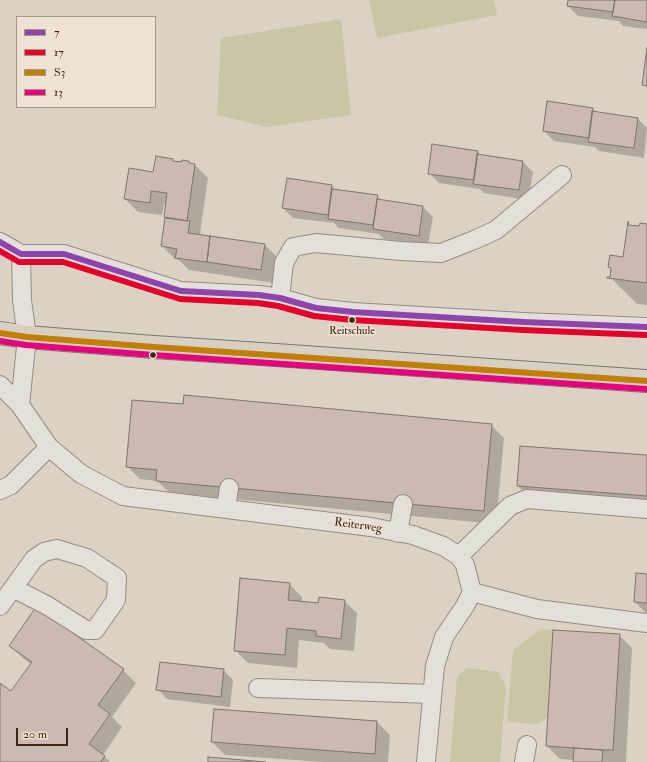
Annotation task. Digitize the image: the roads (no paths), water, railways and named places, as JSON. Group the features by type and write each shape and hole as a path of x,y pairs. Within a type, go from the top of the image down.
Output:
{"main road":[{"path":"0,333 27,337 154,347 647,381"}],"street":[{"path":"280,298 284,263 293,248 316,243 441,253 496,230 562,175"},
{"path":"0,242 21,254 64,254 181,290 259,295 280,298 316,308 353,312 523,322 647,327"},
{"path":"20,405 27,337 22,300 21,254"},
{"name":"Reiterweg","path":"0,384 20,405 50,447 81,474 123,496 371,527 413,535 443,546 459,556"},
{"path":"0,490 11,485 50,447"},
{"path":"226,509 229,488"},
{"path":"426,762 435,666 444,637 472,592 465,565 459,556 510,506 527,499 647,508"},
{"path":"398,532 403,504"},
{"path":"0,606 13,588 34,559 44,552 57,549 86,558 117,578 116,600 95,630 86,630 48,606 13,588"},
{"path":"472,592 537,609 647,623"},
{"path":"258,688 432,694"}],"place":[{"name":"Reitschule","path":"352,320"}]}
